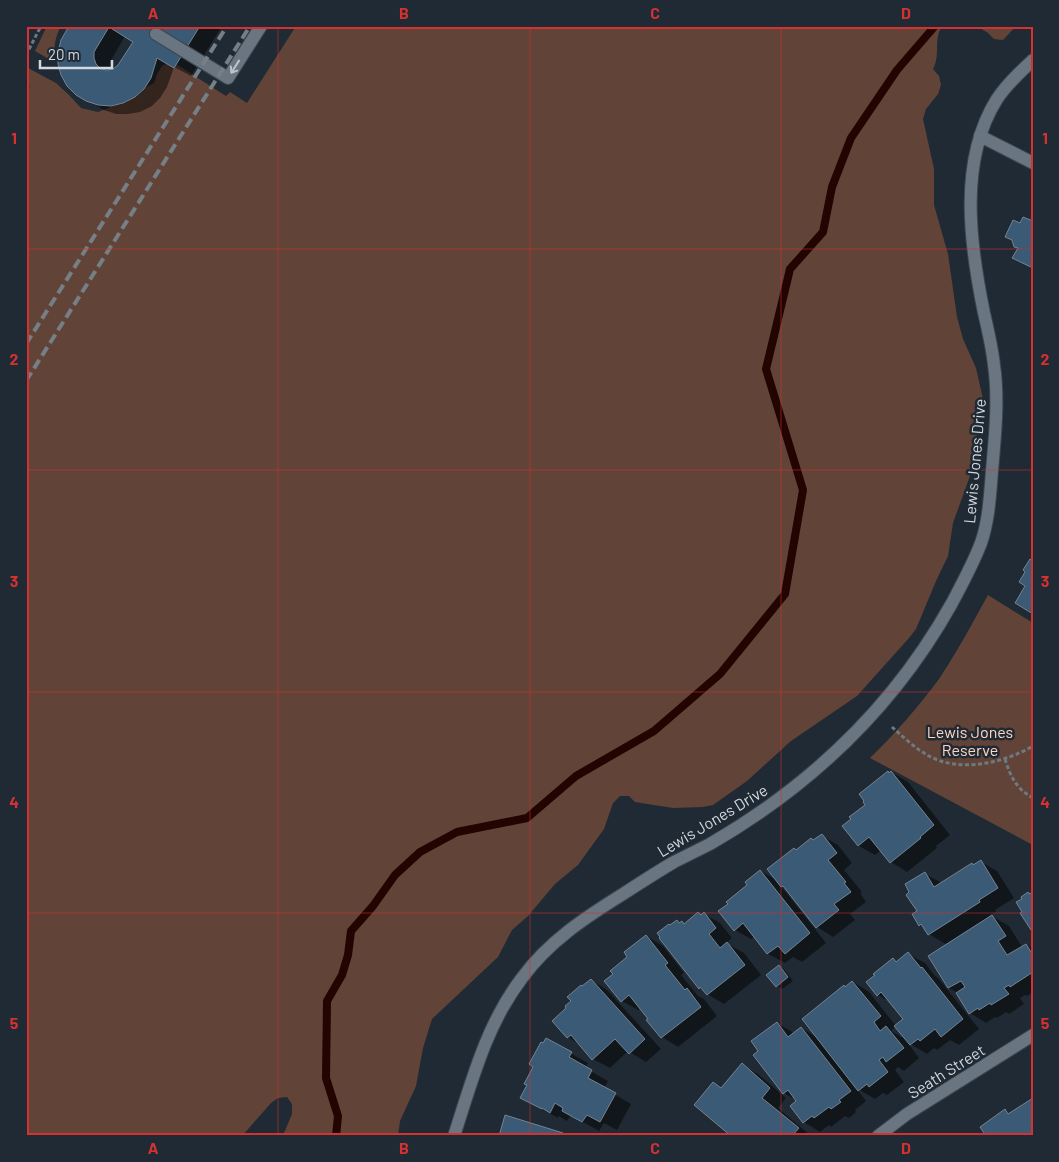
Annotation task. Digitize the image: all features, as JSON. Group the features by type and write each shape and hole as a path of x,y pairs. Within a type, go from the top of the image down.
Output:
{"street":[{"path":"156,34 228,78 261,26"},
{"name":"Lewis Jones Drive","path":"454,1136 492,1026 506,1000 523,976 544,952 566,931 592,913 673,863 748,821 787,794 823,764 857,732 888,697 942,621 964,581 977,552 988,515 996,435 997,403 991,342 978,281 972,233 972,176 980,136 987,118 1007,85 1033,60"},
{"path":"980,136 1033,162"},
{"name":"Seath Street","path":"878,1136 907,1114 1033,1035"}],"path":[{"path":"26,55 42,26"},
{"path":"892,727 925,753 940,760 957,764 989,763 1021,753 1033,746"},
{"path":"1005,759 1010,776 1015,783 1027,795 1033,798"}],"green space":[{"path":"47,26 61,26 56,39 52,60 35,51"},
{"path":"296,26 942,26 939,31 937,58 933,69 939,76 941,85 938,94 926,109 923,119 934,169 934,205 948,254 957,317 963,339 976,368 983,399 978,419 975,462 953,523 948,556 916,629 909,638 857,696 791,741 747,781 713,805 673,808 635,802 629,796 620,796 613,803 604,829 578,865 555,884 528,916 512,930 498,957 432,1019 423,1048 416,1086 400,1121 398,1136 355,1136 346,1133 334,1136 286,1136 284,1133 292,1114 292,1104 287,1097 278,1098 271,1103 242,1136 26,1136 26,92 30,86 26,84 26,70 28,68 56,83 81,108 98,112 136,97 154,83 162,66 166,64 176,64 226,96 230,92 247,103"},
{"path":"977,26 1016,26 1003,40 994,39"},
{"name":"Lewis Jones Reserve","path":"988,595 1033,623 1033,845 870,758 906,720 939,679"}],"building":[{"path":"69,26 200,26 174,68 157,58 151,78 144,89 135,97 111,106 98,105 86,101 67,86 58,64 61,40","holes":["109,27 133,42 118,65 113,69 101,69 96,64 94,52"]},
{"path":"1023,217 1033,221 1033,268 1012,258 1018,248 1014,247 1012,240 1005,237 1013,220 1020,223"},
{"path":"1030,559 1033,561 1033,614 1015,603 1025,586 1019,582 1025,572 1023,570"},
{"path":"888,771 889,773 891,771 934,825 890,863 869,837 858,846 842,826 851,819 849,817 865,805 859,794"},
{"path":"822,834 837,853 828,860 846,882 844,883 851,892 834,904 839,910 816,928 767,869 794,848 796,850 811,838 813,840"},
{"path":"981,860 998,888 979,900 980,902 928,935 921,924 919,926 912,914 917,911 906,895 909,892 905,884 925,872 934,887 972,863 973,865"},
{"path":"760,870 810,933 785,954 778,946 767,954 743,923 734,931 718,911 728,904 726,902 747,885 745,882"},
{"path":"1028,892 1029,894 1033,892 1033,933 1020,913 1022,912 1016,902 1022,899 1021,897"},
{"path":"698,912 701,915 704,912 716,928 709,934 720,948 727,942 745,965 707,995 700,987 699,989 657,933 677,920 679,923 682,921 684,924"},
{"path":"992,915 1006,936 998,941 1007,955 1026,944 1033,955 1033,972 1010,987 1009,985 1004,988 1009,994 991,1005 990,1003 969,1014 956,993 965,987 961,981 948,988 928,956"},
{"path":"646,935 668,963 665,965 685,990 687,988 701,1007 661,1038 629,995 621,1002 604,981 613,974 610,971 627,957 624,952"},
{"path":"908,952 963,1019 941,1037 935,1029 920,1041 918,1039 910,1045 894,1026 903,1019 881,992 877,996 866,982 893,958 896,962"},
{"path":"779,965 788,977 776,987 766,975"},
{"path":"591,979 645,1039 629,1054 615,1039 592,1060 571,1035 567,1038 552,1021 571,1001 567,997"},
{"path":"852,981 881,1016 874,1022 880,1031 886,1026 904,1048 886,1062 883,1057 879,1060 888,1072 869,1087 867,1084 858,1091 802,1019 844,985 845,987"},
{"path":"777,1022 788,1037 801,1027 851,1091 831,1109 829,1107 814,1118 812,1116 803,1123 790,1106 796,1101 788,1090 783,1094 753,1055 758,1051 751,1041"},
{"path":"546,1038 572,1052 569,1057 592,1070 588,1078 616,1093 600,1122 587,1115 582,1122 562,1111 563,1108 555,1103 550,1113 520,1098 527,1085 524,1084 533,1067 529,1064 541,1042 543,1043"},
{"path":"742,1063 770,1088 762,1098 799,1128 792,1136 731,1136 694,1105 713,1082 721,1088"},
{"path":"1033,1098 1033,1136 986,1136 980,1127 1005,1109 1008,1114"},
{"path":"505,1115 563,1133 562,1136 499,1136"}],"waterway":[{"path":"336,1136 338,1116 326,1078 327,1001 342,975 348,955 351,931 373,906 395,875 420,852 457,832 527,818 576,776 654,731 720,674 785,594 803,490 766,369 790,269 823,232 832,187 851,138 897,70 935,26"}],"railway":[{"path":"26,344 227,26"},
{"path":"26,381 250,26"}]}
